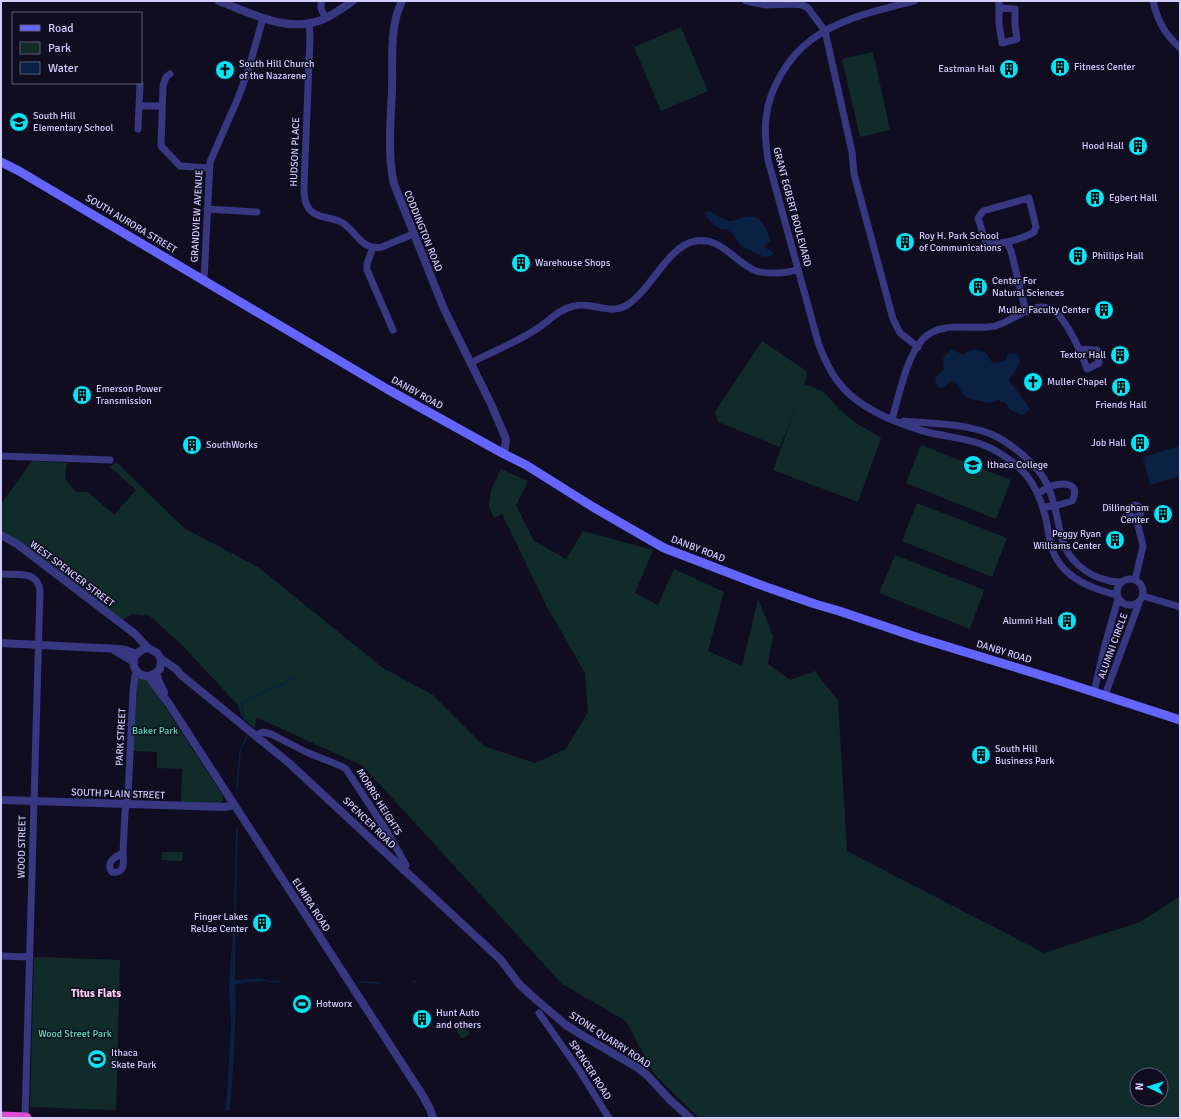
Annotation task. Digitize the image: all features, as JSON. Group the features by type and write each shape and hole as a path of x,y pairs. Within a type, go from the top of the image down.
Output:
{"highway":[{"path":"1,1117 25,1118"}],"main road":[{"name":"SOUTH AURORA STREET","path":"1,162 19,171 249,307"},
{"name":"DANBY ROAD","path":"249,307 387,389 526,465 593,507 664,548 815,604 916,637 1106,695 1180,720"}],"street":[{"path":"219,1 263,18 289,24 308,23 325,18 353,1"},
{"path":"321,1 321,8 325,18"},
{"name":"CODDINGTON ROAD","path":"402,1 395,19 391,163 392,175 396,192 444,309 491,404 506,439 504,454"},
{"path":"746,1 765,5 802,5 808,8 825,31 852,152 854,174 893,319 900,333 918,347"},
{"name":"GRANT EGBERT BOULEVARD","path":"914,1 844,22 811,40 800,50 782,72 771,94 766,118 765,142 768,160 820,348 834,377 854,399 873,411 925,432 973,441 986,446 1016,465 1028,478 1038,494 1043,506 1049,538 1060,565 1070,575 1082,583 1118,597"},
{"path":"1153,1 1157,16 1166,33 1180,48"},
{"path":"999,4 1015,9 1017,39 1002,43 999,24 999,4"},
{"name":"GRANDVIEW AVENUE","path":"204,280 209,168 212,157 238,98 248,71 263,18"},
{"name":"HUDSON PLACE","path":"308,23 310,37 304,186 305,201 312,212 346,225 362,243 373,248"},
{"path":"170,74 164,81 161,146 180,166 209,168"},
{"path":"138,129 140,84"},
{"path":"139,106 162,106"},
{"path":"1029,198 1036,227 1034,232 1007,242 989,244 985,240 978,218 983,211 1029,198"},
{"path":"207,209 257,212"},
{"path":"393,330 367,270 367,264 373,248 382,247 413,234"},
{"path":"470,363 535,330 565,309 573,306 586,305 611,310 628,304 638,296 676,251 693,241 702,240 714,243 749,267 760,272 783,273 798,269"},
{"path":"1007,242 1011,251 1026,312"},
{"path":"892,419 909,364 922,341 928,335 939,330 953,327 995,326 1035,307 1044,306 1054,311 1061,318 1080,350"},
{"name":"GRANT EGBERT BOULEVARD","path":"892,419 940,423 970,428 991,434 1008,445 1027,459 1040,473 1048,487 1055,506 1062,541 1069,555 1079,566 1106,580 1122,582"},
{"path":"1,456 110,460"},
{"path":"1038,494 1048,487 1064,483 1074,489 1075,495 1072,501 1055,506 1043,506"},
{"path":"1135,580 1143,546 1136,517"},
{"name":"WEST SPENCER STREET","path":"1,535 17,544 135,634 148,648 157,653 161,659"},
{"name":"WOOD STREET","path":"1,574 27,575 35,578 38,582 40,591 25,1118"},
{"path":"1128,579 1135,580 1143,587 1143,596 1139,603 1134,606 1128,606 1122,603 1118,597 1118,587 1122,582 1128,579"},
{"path":"1143,596 1180,607"},
{"name":"ALUMNI CIRCLE","path":"1094,692 1118,597"},
{"name":"ALUMNI CIRCLE","path":"1106,695 1139,603"},
{"name":"WEST SPENCER STREET","path":"130,631 136,643 138,653"},
{"path":"1,643 90,646 113,650 119,649 138,653"},
{"path":"148,648 138,653 134,658 137,672 148,676 158,671 161,659"},
{"path":"113,650 134,662"},
{"name":"SPENCER ROAD","path":"161,659 176,669 181,675 256,735 301,774 501,960 519,984 533,997"},
{"name":"SPENCER ROAD","path":"158,671 181,675"},
{"name":"ELMIRA ROAD","path":"158,671 159,682 168,698 169,704"},
{"name":"PARK STREET","path":"123,853 134,683 137,672"},
{"name":"ELMIRA ROAD","path":"148,676 169,704 233,805 423,1096 433,1118"},
{"name":"MORRIS HEIGHTS","path":"256,735 263,732 271,734 306,752 341,766 346,770 386,830 406,865 404,870"},
{"name":"SOUTH PLAIN STREET","path":"1,800 126,805 225,807 233,805"},
{"path":"1,956 29,957"},
{"name":"STONE QUARRY ROAD","path":"533,997 566,1025 585,1038 638,1068 690,1118"},
{"name":"SPENCER ROAD","path":"539,1013 579,1070 609,1118"}],"green space":[{"path":"681,27 708,91 661,111 634,47"},
{"path":"873,52 890,130 860,137 842,59"},
{"path":"762,341 805,370 807,374 804,386 807,385 824,392 837,407 854,422 881,438 858,502 773,470 797,404 780,447 718,422 715,412"},
{"path":"921,445 1011,480 996,519 906,483"},
{"path":"32,461 67,463 65,478 76,492 88,492 114,515 136,490 110,467 116,462 184,528 258,567 383,668 433,695 484,746 535,763 566,749 588,712 585,673 547,607 502,514 494,518 489,506 491,490 501,469 528,481 516,505 534,541 566,559 583,531 653,550 635,593 658,605 674,569 724,592 708,651 742,666 758,599 773,636 768,664 790,680 815,671 838,701 847,851 1044,953 1140,922 1180,896 1180,1118 699,1118 654,1074 626,1021 562,984 363,766 256,717 255,729 242,716 237,704 180,643 150,616 133,614 122,620 1,529 1,504"},
{"path":"917,503 1007,538 992,577 902,541"},
{"path":"895,555 984,590 970,629 879,593"},
{"name":"Baker Park","path":"138,676 149,682 223,796 222,802 181,802 182,769 157,768 157,752 133,751"},
{"path":"162,852 183,852 182,861 162,860"},
{"name":"Wood Street Park","path":"34,958 120,960 116,1110 30,1107"},
{"path":"462,1023 470,1034 462,1039 455,1028"}],"water":[{"path":"709,211 729,221 748,217 758,219 765,226 771,242 767,243 764,247 772,251 773,254 764,257 741,246 733,234 726,229 721,229 714,225 704,214 705,212"},
{"path":"952,349 963,355 969,351 979,350 985,352 992,362 996,363 1006,360 1007,354 1014,353 1020,358 1018,366 1009,382 1030,409 1022,415 1012,411 1004,402 998,400 989,403 971,399 964,396 953,380 942,388 937,387 935,378 944,369 943,358"},
{"path":"1180,446 1180,476 1150,485 1143,457"},
{"path":"235,905 235,980 263,979 267,981 246,982 234,985 236,998 234,1054 229,1111 225,1110 231,1025 229,985"}],"waterway":[{"path":"245,720 242,712 243,703 245,701 283,684 294,677"},
{"path":"237,789 240,751 247,736"},
{"path":"235,906 237,828"},
{"path":"267,981 280,981"},
{"path":"359,982 380,983"}],"place":[{"name":"Fitness Center","path":"1060,67"},
{"name":"Eastman Hall","path":"1009,69"},
{"name":"South Hill Church of the Nazarene","path":"225,70"},
{"name":"South Hill Elementary School","path":"19,122"},
{"name":"Hood Hall","path":"1138,146"},
{"name":"Egbert Hall","path":"1095,198"},
{"name":"Roy H. Park School of Communications","path":"905,242"},
{"name":"Phillips Hall","path":"1078,256"},
{"name":"Warehouse Shops","path":"521,263"},
{"name":"Center For Natural Sciences","path":"978,287"},
{"name":"Muller Faculty Center","path":"1104,310"},
{"name":"Textor Hall","path":"1120,355"},
{"name":"Muller Chapel","path":"1033,382"},
{"name":"Friends Hall","path":"1121,387"},
{"name":"Emerson Power Transmission","path":"82,395"},
{"name":"Job Hall","path":"1140,443"},
{"name":"SouthWorks","path":"192,445"},
{"name":"Ithaca College","path":"973,465"},
{"name":"Dillingham Center","path":"1163,514"},
{"name":"Peggy Ryan Williams Center","path":"1115,540"},
{"name":"Alumni Hall","path":"1067,621"},
{"name":"South Hill Business Park","path":"981,755"},
{"name":"Finger Lakes ReUse Center","path":"262,923"},
{"name":"Hotworx","path":"302,1004"},
{"name":"Hunt Auto and others","path":"422,1019"},
{"name":"Ithaca Skate Park","path":"97,1059"}],"district":[{"name":"Titus Flats","path":"96,993"}]}
